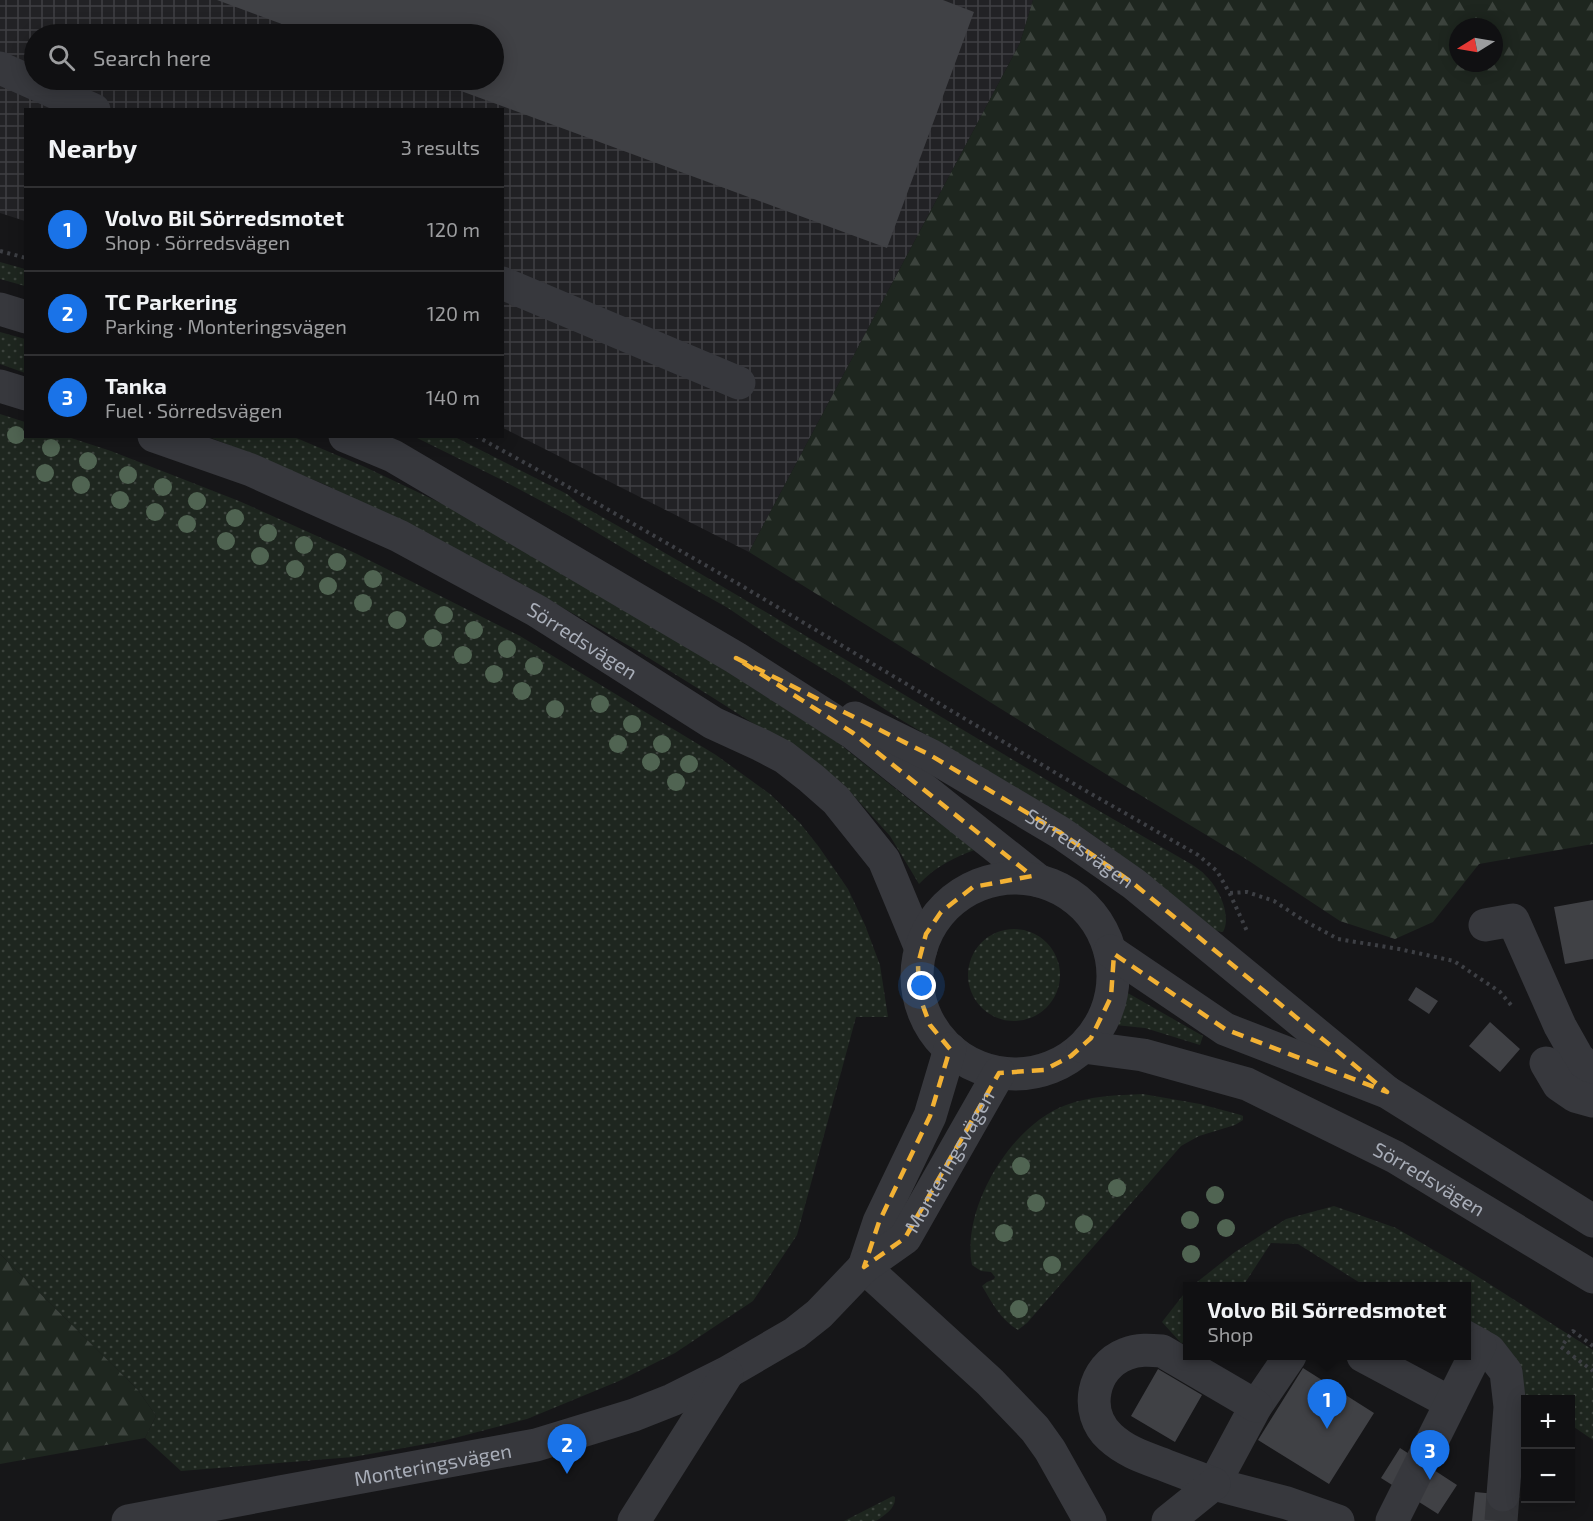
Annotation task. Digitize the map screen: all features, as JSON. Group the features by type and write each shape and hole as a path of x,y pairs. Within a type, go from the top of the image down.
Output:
{"street":[{"path":"0,68 24,79"},
{"path":"49,90 90,108"},
{"path":"504,284 739,383"},
{"path":"0,309 24,316"},
{"path":"0,386 24,393"},
{"name":"Sörredsvägen","path":"160,438 251,470 399,536 537,611 713,723 784,757 836,800 884,860 921,949"},
{"name":"Sörredsvägen","path":"350,438 393,456 736,658 853,733 1039,881"},
{"name":"Sörredsvägen","path":"736,658 930,754 1061,833 1134,884 1387,1092 1593,1221"},
{"name":"Sörredsvägen","path":"1025,878 1039,881 1063,890 1084,906 1100,927 1110,951 1113,974 1111,997 1103,1019 1091,1038 1083,1047 1059,1064 1030,1073 999,1073 968,1062 950,1049 930,1025 919,995 917,980 921,949 926,934 941,912 967,890 999,879 1025,878"},
{"path":"1485,925 1513,920 1560,1026 1578,1058 1593,1071"},
{"name":"Sörredsvägen","path":"1110,951 1225,1029 1387,1092"},
{"name":"Sörredsvägen","path":"1083,1047 1143,1054 1247,1084 1395,1157 1593,1278"},
{"name":"Monteringsvägen","path":"864,1267 879,1222 930,1116 950,1049"},
{"path":"1546,1063 1559,1085 1575,1096 1593,1101"},
{"name":"Monteringsvägen","path":"128,1521 536,1445 644,1411 672,1400 728,1372 782,1341 819,1314 864,1267 905,1238 999,1073"},
{"path":"864,1267 990,1382 1035,1429 1050,1450 1090,1521"},
{"path":"1473,1341 1489,1350 1506,1372 1510,1407 1503,1495"},
{"path":"1256,1406 1162,1351 1146,1349 1126,1354 1113,1361 1095,1388 1094,1406 1098,1422 1109,1436 1126,1450 1214,1484 1287,1503 1338,1521"},
{"path":"1168,1521 1214,1484 1256,1406 1287,1360"},
{"path":"1370,1360 1451,1403"},
{"path":"1392,1521 1451,1403 1466,1360"},
{"name":"Monteringsvägen","path":"634,1521 728,1372"}],"path":[{"path":"0,250 24,257"},
{"path":"1229,893 1247,892 1274,901 1338,939 1454,961 1500,992 1516,1011"},
{"path":"1593,1346 1573,1331 1561,1347 1593,1371"}],"highlighted area":[{"path":"736,658 930,755 1061,833 1134,884 1387,1092 1225,1029 1114,954 1111,997 1091,1038 1071,1056 1044,1070 999,1073 905,1238 864,1267 879,1222 930,1116 950,1049 930,1025 919,995 918,964 926,934 941,912 973,887 1032,876 853,733"}],"shaded area":[{"path":"0,0 1033,0 1020,43 749,552 504,429 504,108 24,108 24,221 0,213"}],"green space":[{"path":"1033,0 1593,0 1593,844 1479,864 1433,922 1395,939 1340,921 1246,859 749,552 1020,43"},
{"path":"0,262 24,269 24,286 0,279"},
{"path":"0,332 24,339 24,373 0,364"},
{"path":"0,414 24,422 24,438 71,438 111,451 239,501 355,553 520,636 716,755 770,794 800,823 819,847 848,889 880,965 888,1017 856,1017 797,1235 753,1301 675,1353 619,1381 527,1419 443,1441 353,1457 181,1471 145,1438 156,1416 138,1390 0,1254"},
{"path":"211,438 296,438 365,467 449,507 650,622 837,742 931,817 978,849 946,863 919,884 890,836 843,784 822,768 636,650 513,579 326,485"},
{"path":"417,438 457,438 567,494 579,504 1191,864 1211,881 1223,902 1226,918 1223,932 1208,926 1090,833 898,718 728,608 571,517"},
{"path":"1014,929 1031,933 1046,943 1056,958 1060,975 1056,992 1046,1007 1031,1017 1014,1021 997,1017 982,1007 972,992 968,975 972,958 982,943 997,933"},
{"path":"1119,988 1203,1036 1200,1045 1145,1028 1105,1024"},
{"path":"1143,1094 1200,1104 1241,1115 1243,1120 1235,1125 1199,1136 1181,1146 1027,1323 1018,1330 993,1305 982,1286 995,1277 991,1272 981,1271 972,1265 971,1243 974,1219 982,1195 994,1171 1009,1149 1027,1130 1046,1115 1066,1105 1084,1100"},
{"path":"1334,1206 1396,1228 1461,1266 1593,1350 1593,1440 1575,1428 1575,1395 1526,1395 1471,1359 1471,1282 1359,1282 1298,1244 1271,1243 1246,1282 1197,1282 1235,1252 1286,1219"},
{"path":"0,1254 138,1390 156,1416 145,1438 0,1464"},
{"path":"1183,1295 1183,1343 1162,1322"},
{"path":"893,1496 895,1501 892,1508 876,1521 844,1521"}],"building":[{"path":"217,0 943,0 974,12 887,248 458,90 504,90 504,24 282,24"},
{"path":"1593,900 1593,959 1565,964 1554,907"},
{"path":"1416,987 1438,1001 1429,1014 1408,1000"},
{"path":"1490,1022 1520,1049 1500,1072 1469,1046"},
{"path":"1303,1368 1374,1413 1329,1484 1258,1440"},
{"path":"1158,1369 1202,1395 1175,1442 1131,1416"},
{"path":"1400,1448 1457,1485 1438,1514 1381,1478"},
{"path":"1475,1492 1517,1496 1515,1521 1472,1521"}],"tunnel":[{"path":"1501,1521 1503,1495"}],"place":[{"name":"Volvo Bil Sörredsmotet","path":"1327,1429"},
{"name":"TC Parkering","path":"567,1474"},
{"name":"Tanka","path":"1430,1480"}]}
